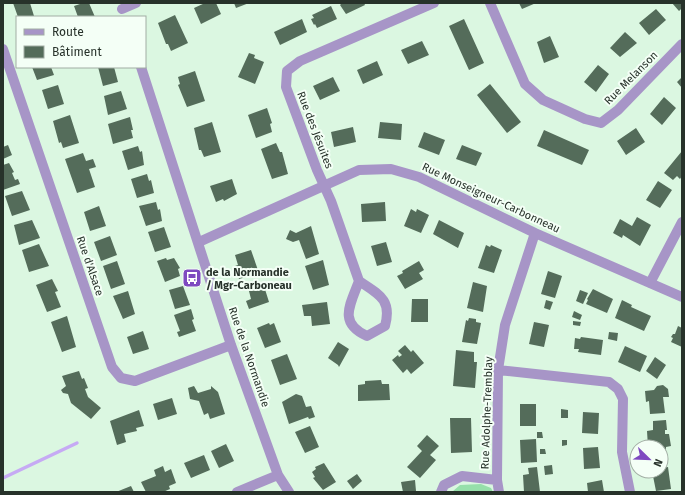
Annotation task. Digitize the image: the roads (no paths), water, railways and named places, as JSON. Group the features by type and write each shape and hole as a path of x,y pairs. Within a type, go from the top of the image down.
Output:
{"street":[{"path":"122,10 136,3"},
{"name":"Rue des Jésuites","path":"359,281 325,186 317,170 286,87 287,71 300,61 434,3"},
{"name":"Rue Melanson","path":"490,3 525,84 543,100 585,119 601,122 618,110 682,44"},
{"name":"Rue d'Alsace","path":"3,49 112,367 121,378 135,381 231,345"},
{"name":"Rue de la Normandie","path":"141,68 199,242 231,345 278,475 289,492"},
{"name":"Rue Monseigneur-Carbonneau","path":"199,242 359,170 391,169 419,177 535,233 682,297"},
{"path":"650,283 682,222"},
{"name":"Rue Adolphe-Tremblay","path":"499,492 497,480 498,370 504,325 535,233"},
{"path":"359,281 374,291 387,304 388,315 385,326 368,336 358,332 351,325 348,312 359,281"},
{"path":"498,370 609,382 618,389 623,399 622,452 630,492"},
{"path":"237,492 278,475"},
{"name":"Rue Adolphe-Tremblay","path":"442,492 444,485 462,476 497,480"}],"waterway":[{"path":"3,478 77,443"}],"place":[{"name":"de la Normandie / Mgr-Carboneau","path":"192,278"}]}
